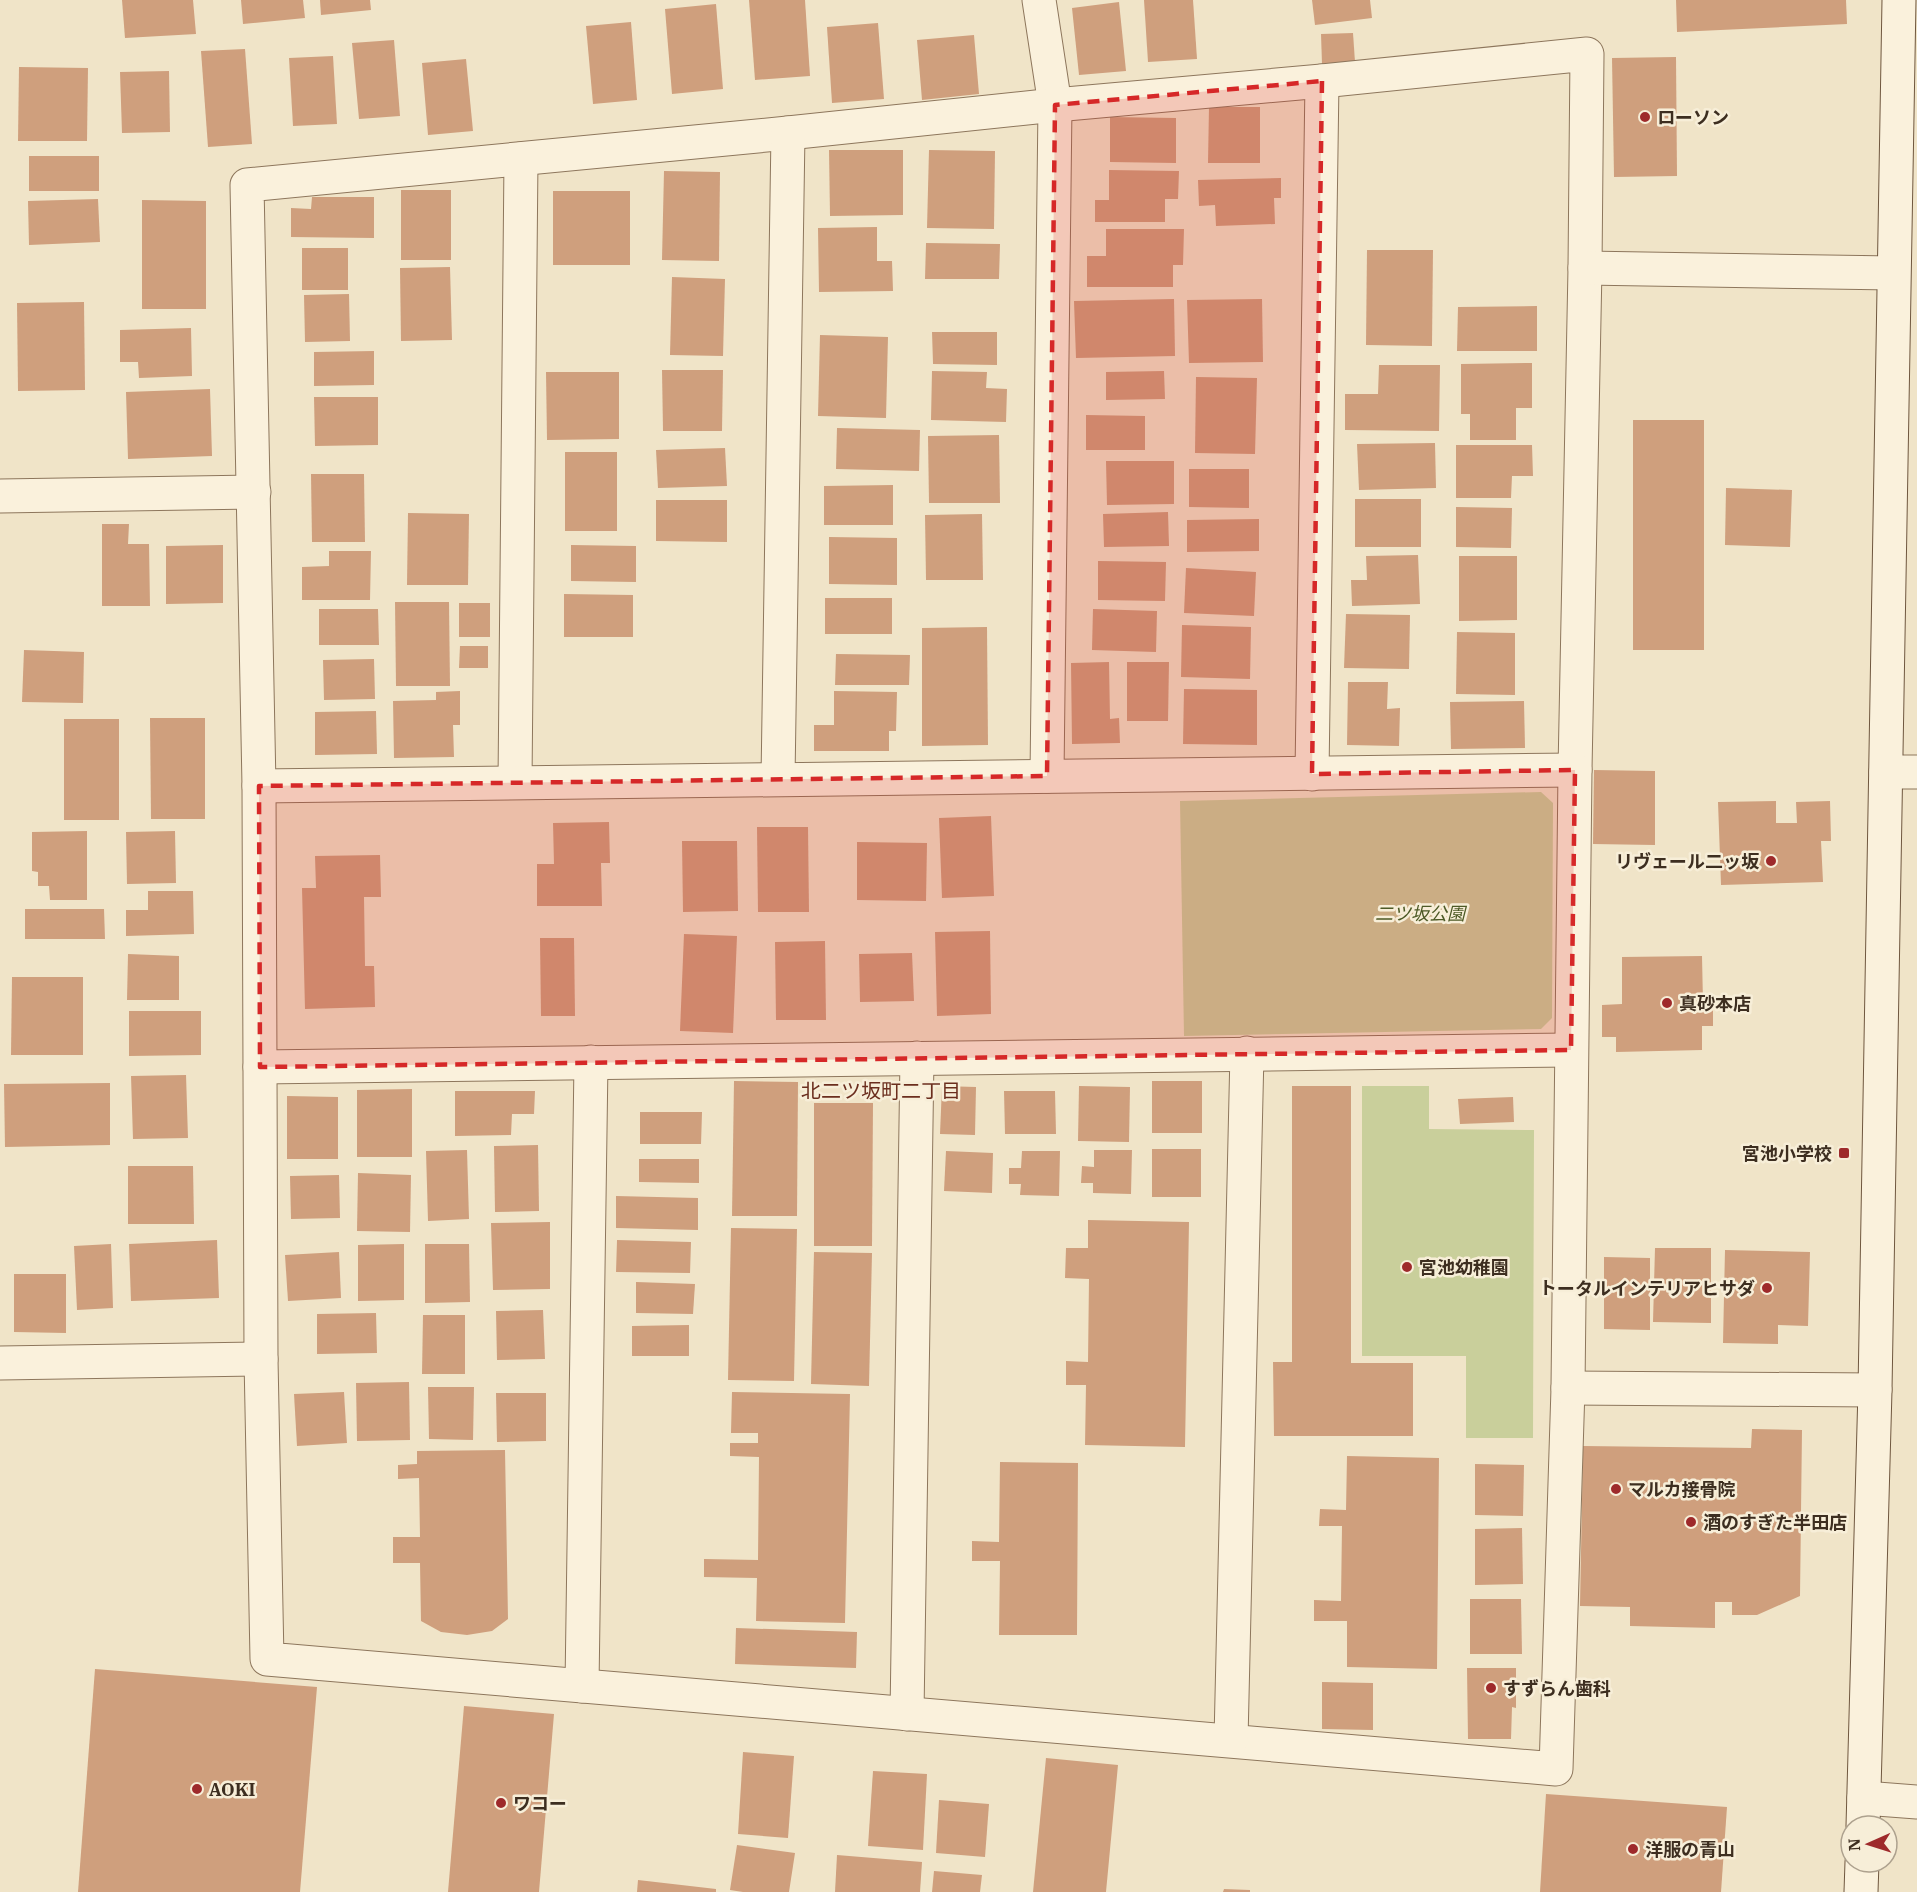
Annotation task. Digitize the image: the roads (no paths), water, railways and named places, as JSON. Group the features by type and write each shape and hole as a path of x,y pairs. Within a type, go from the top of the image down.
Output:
{"street":[{"path":"1039,0 1055,105 1047,776"},
{"path":"1899,0 1893,273 1901,772 1875,1390 1863,1812 1917,1802"},
{"path":"1587,54 1586,268 1575,770 1568,1388 1556,1769 267,1659 261,1359 259,786 247,185 1055,105 1587,54"},
{"path":"1312,774 1322,81"},
{"path":"778,779 788,133"},
{"path":"515,782 521,159"},
{"path":"1586,268 1893,273"},
{"path":"0,496 254,492"},
{"path":"259,786 1575,770"},
{"path":"260,1066 1571,1050"},
{"path":"1231,1740 1247,1053"},
{"path":"907,1714 916,1058"},
{"path":"582,1686 591,1062"},
{"path":"0,1363 261,1359"},
{"path":"1568,1388 1875,1390"},
{"path":"1861,1892 1862,1874"}],"place":[{"name":"ローソン","path":"1645,117"},
{"name":"リヴェール二ッ坂","path":"1771,861"},
{"name":"真砂本店","path":"1667,1003"},
{"name":"宮池小学校","path":"1844,1153"},
{"name":"宮池幼稚園","path":"1407,1267"},
{"name":"トータルインテリアヒサダ","path":"1767,1288"},
{"name":"マルカ接骨院","path":"1616,1489"},
{"name":"酒のすぎた半田店","path":"1691,1522"},
{"name":"すずらん歯科","path":"1491,1688"},
{"name":"AOKI","path":"197,1789"},
{"name":"ワコー","path":"501,1803"},
{"name":"洋服の青山","path":"1633,1849"}],"district":[{"name":"北二ツ坂町二丁目","path":"881,1090"}],"park label":[{"name":"二ツ坂公園","path":"1420,913"}]}
